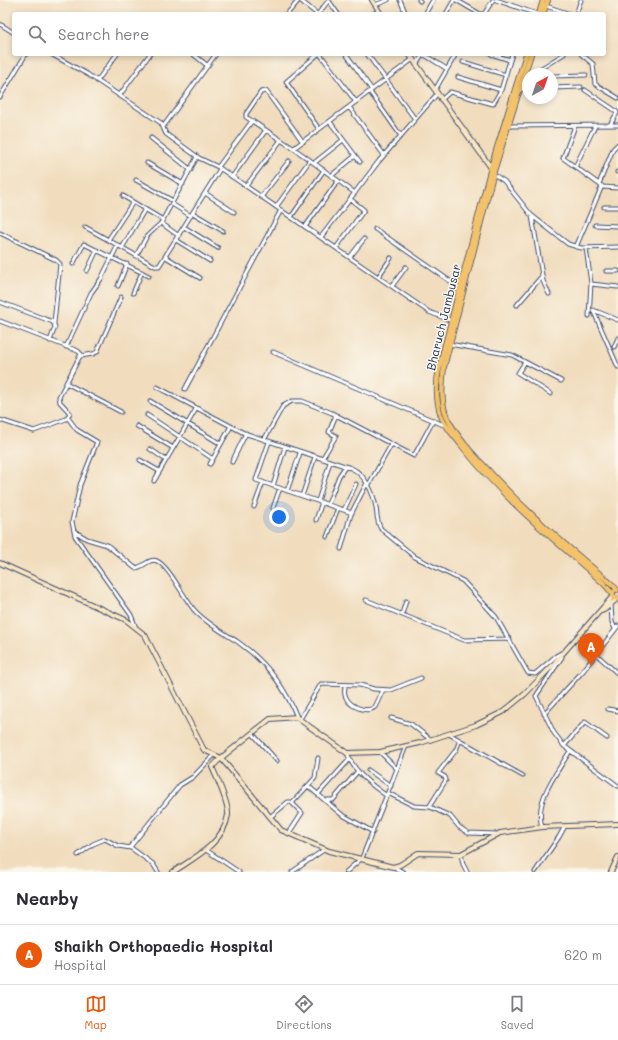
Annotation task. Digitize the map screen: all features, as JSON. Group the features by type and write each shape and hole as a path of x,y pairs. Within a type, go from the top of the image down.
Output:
{"main road":[{"path":"372,0 379,12"},
{"path":"539,12 544,0"},
{"path":"544,12 548,0"},
{"path":"410,56 493,171"},
{"name":"Bharuch Jambusar","path":"525,68 526,56"},
{"name":"Bharuch Jambusar","path":"527,68 530,56"},
{"name":"Bharuch Jambusar","path":"506,126 522,82"},
{"name":"Bharuch Jambusar","path":"522,82 506,126 493,171 437,384 439,408 442,419 447,427 485,475 516,507 603,583 615,597"},
{"name":"Bharuch Jambusar","path":"454,321 460,288 477,232"},
{"name":"Bharuch Jambusar","path":"448,344 442,388 444,405 448,418 475,456 516,501 613,584 618,590"},
{"path":"442,419 448,418"},
{"path":"0,563 126,620 144,635 204,750 221,758 281,830 325,849 393,867 400,865 418,852 461,854 498,834 542,827 618,824"},
{"path":"599,612 611,604 618,590"},
{"path":"173,872 206,850 220,834 228,814 221,787 212,767 270,718 298,718 347,753 380,752 431,740 476,725 503,712 525,694 551,667 599,612 615,597"},
{"path":"611,872 618,857"}],"street":[{"path":"289,12 300,0 315,12"},
{"path":"319,12 329,0 337,12"},
{"path":"375,6 388,0"},
{"path":"400,0 405,12"},
{"path":"426,12 433,0"},
{"path":"447,12 455,0 476,12"},
{"path":"485,12 494,0 531,12"},
{"path":"577,12 581,0"},
{"path":"546,6 564,12"},
{"path":"0,24 12,31"},
{"path":"0,97 25,56"},
{"path":"55,56 97,80 161,123 166,134 198,157 219,168 246,186 432,314 454,321"},
{"path":"97,80 115,56"},
{"path":"120,96 149,56"},
{"path":"195,56 208,66"},
{"path":"163,127 215,56"},
{"path":"317,56 286,82 319,129"},
{"path":"321,56 356,102"},
{"path":"347,56 401,136"},
{"path":"368,56 415,119"},
{"path":"416,65 421,56"},
{"path":"424,56 447,69"},
{"path":"320,237 384,155 436,92 455,56"},
{"path":"497,56 510,60"},
{"path":"441,100 450,92 492,104 501,90 511,56"},
{"path":"542,68 561,56"},
{"path":"583,56 593,64 595,84 618,98"},
{"path":"294,148 413,60"},
{"path":"464,62 506,75"},
{"path":"558,76 586,75"},
{"path":"458,76 501,90"},
{"path":"558,88 581,87"},
{"path":"303,142 264,90 261,92 245,115 294,148 355,193"},
{"path":"585,90 616,110 617,113 610,125"},
{"path":"349,107 384,155"},
{"path":"85,227 136,256 160,266 205,194 219,168 252,121"},
{"path":"330,122 360,162"},
{"path":"506,126 618,125"},
{"path":"575,126 562,157 600,185 618,188"},
{"path":"575,167 595,126"},
{"path":"232,177 266,130"},
{"path":"151,138 191,170"},
{"path":"246,186 281,140"},
{"path":"314,163 343,140"},
{"path":"576,247 613,149 618,144"},
{"path":"331,176 355,156"},
{"path":"136,256 147,236 162,222 198,157"},
{"path":"276,207 310,160"},
{"path":"261,197 289,161"},
{"path":"147,163 183,184"},
{"path":"291,217 324,170"},
{"path":"493,171 504,181 532,216 568,244 586,248 618,248"},
{"path":"136,180 222,231"},
{"path":"305,227 338,181"},
{"path":"205,194 234,212"},
{"path":"123,196 145,209 179,236"},
{"path":"336,248 364,210 350,199"},
{"path":"108,240 133,202"},
{"path":"604,207 618,207"},
{"path":"122,248 145,209"},
{"path":"185,389 281,210"},
{"path":"532,216 542,276 549,294"},
{"path":"595,225 618,226"},
{"path":"184,227 218,248"},
{"path":"375,229 460,288"},
{"path":"0,233 56,260 60,264 57,311 50,341"},
{"path":"350,258 364,239"},
{"path":"176,240 210,261"},
{"path":"73,264 83,244 149,276"},
{"path":"66,347 91,293 101,279 118,245"},
{"path":"586,248 591,284 591,309 588,316"},
{"path":"87,271 97,250"},
{"path":"166,257 200,278"},
{"path":"378,277 391,258"},
{"path":"118,286 127,264"},
{"path":"392,286 406,267"},
{"path":"606,271 618,271"},
{"path":"133,293 142,272"},
{"path":"517,305 542,276"},
{"path":"591,284 618,287"},
{"path":"80,356 94,354 97,352 121,297"},
{"path":"0,302 54,323"},
{"path":"591,309 618,320"},
{"path":"591,309 618,367"},
{"path":"0,321 78,351 80,356"},
{"path":"614,348 618,338"},
{"path":"448,344 512,355 561,381"},
{"path":"273,352 447,427"},
{"path":"80,356 59,400 69,411 68,418 77,430 97,442 80,485 72,522 76,538 132,615 137,629"},
{"path":"525,362 518,373 550,394"},
{"path":"66,383 121,412"},
{"path":"157,387 196,409 246,433 300,453 345,467 361,474 376,505 378,524 381,529 415,556 462,580 495,616 520,660 532,675 556,656 564,652"},
{"path":"150,401 221,444"},
{"path":"264,440 280,409 292,401 302,401 336,416 414,456 433,421"},
{"path":"154,481 196,409"},
{"path":"147,415 213,459"},
{"path":"322,459 336,436 329,432 336,416"},
{"path":"0,420 34,431 68,418"},
{"path":"138,426 173,448"},
{"path":"210,464 231,426"},
{"path":"232,462 246,433"},
{"path":"269,442 256,477 257,480 352,513"},
{"path":"341,549 352,513 391,444"},
{"path":"273,486 285,447"},
{"path":"150,449 166,460"},
{"path":"287,490 300,453"},
{"path":"302,496 315,457"},
{"path":"140,460 159,471"},
{"path":"318,501 330,462"},
{"path":"328,504 339,476 345,467"},
{"path":"254,507 263,482"},
{"path":"344,510 356,484"},
{"path":"273,508 280,488"},
{"path":"316,520 322,502"},
{"path":"327,537 338,508"},
{"path":"74,531 87,538 107,545 135,568 152,560 160,563 196,613 240,644 274,675 292,703 298,718"},
{"path":"366,600 465,640 509,639"},
{"path":"402,614 406,601"},
{"path":"544,714 617,628 612,622 611,604"},
{"path":"564,652 556,668 536,694 544,714 555,735 564,746 618,786"},
{"path":"596,654 618,674"},
{"path":"298,718 321,684 360,685 383,690 394,689 421,678"},
{"path":"345,685 344,694 348,700 361,710 367,711 375,707 383,690"},
{"path":"608,709 618,710"},
{"path":"391,718 411,724 431,740"},
{"path":"564,746 585,722 607,738"},
{"path":"252,733 278,761"},
{"path":"449,734 524,776"},
{"path":"429,807 446,780 445,777 438,773 456,750 460,740"},
{"path":"346,872 362,858 406,746"},
{"path":"542,827 539,814 545,794 570,751"},
{"path":"380,752 397,769"},
{"path":"347,753 349,760 358,771 371,784 387,795 414,806 429,807 452,817 459,827 468,833 498,834"},
{"path":"130,847 180,785 194,778 214,755"},
{"path":"292,803 316,777 318,758"},
{"path":"318,794 349,760"},
{"path":"368,770 391,786"},
{"path":"326,800 333,800 358,771"},
{"path":"308,786 341,814 372,832"},
{"path":"270,817 288,802 292,803 301,811 302,814 289,833"},
{"path":"535,872 560,837 564,826"},
{"path":"78,855 93,844 104,839 118,846 130,847 153,864 158,872"},
{"path":"292,872 325,849"},
{"path":"206,850 239,872"},
{"path":"461,854 463,864 467,872"},
{"path":"393,867 403,872"},
{"path":"179,868 183,872"}],"place":[{"name":"Shaikh Orthopaedic Hospital","path":"591,666"}]}
